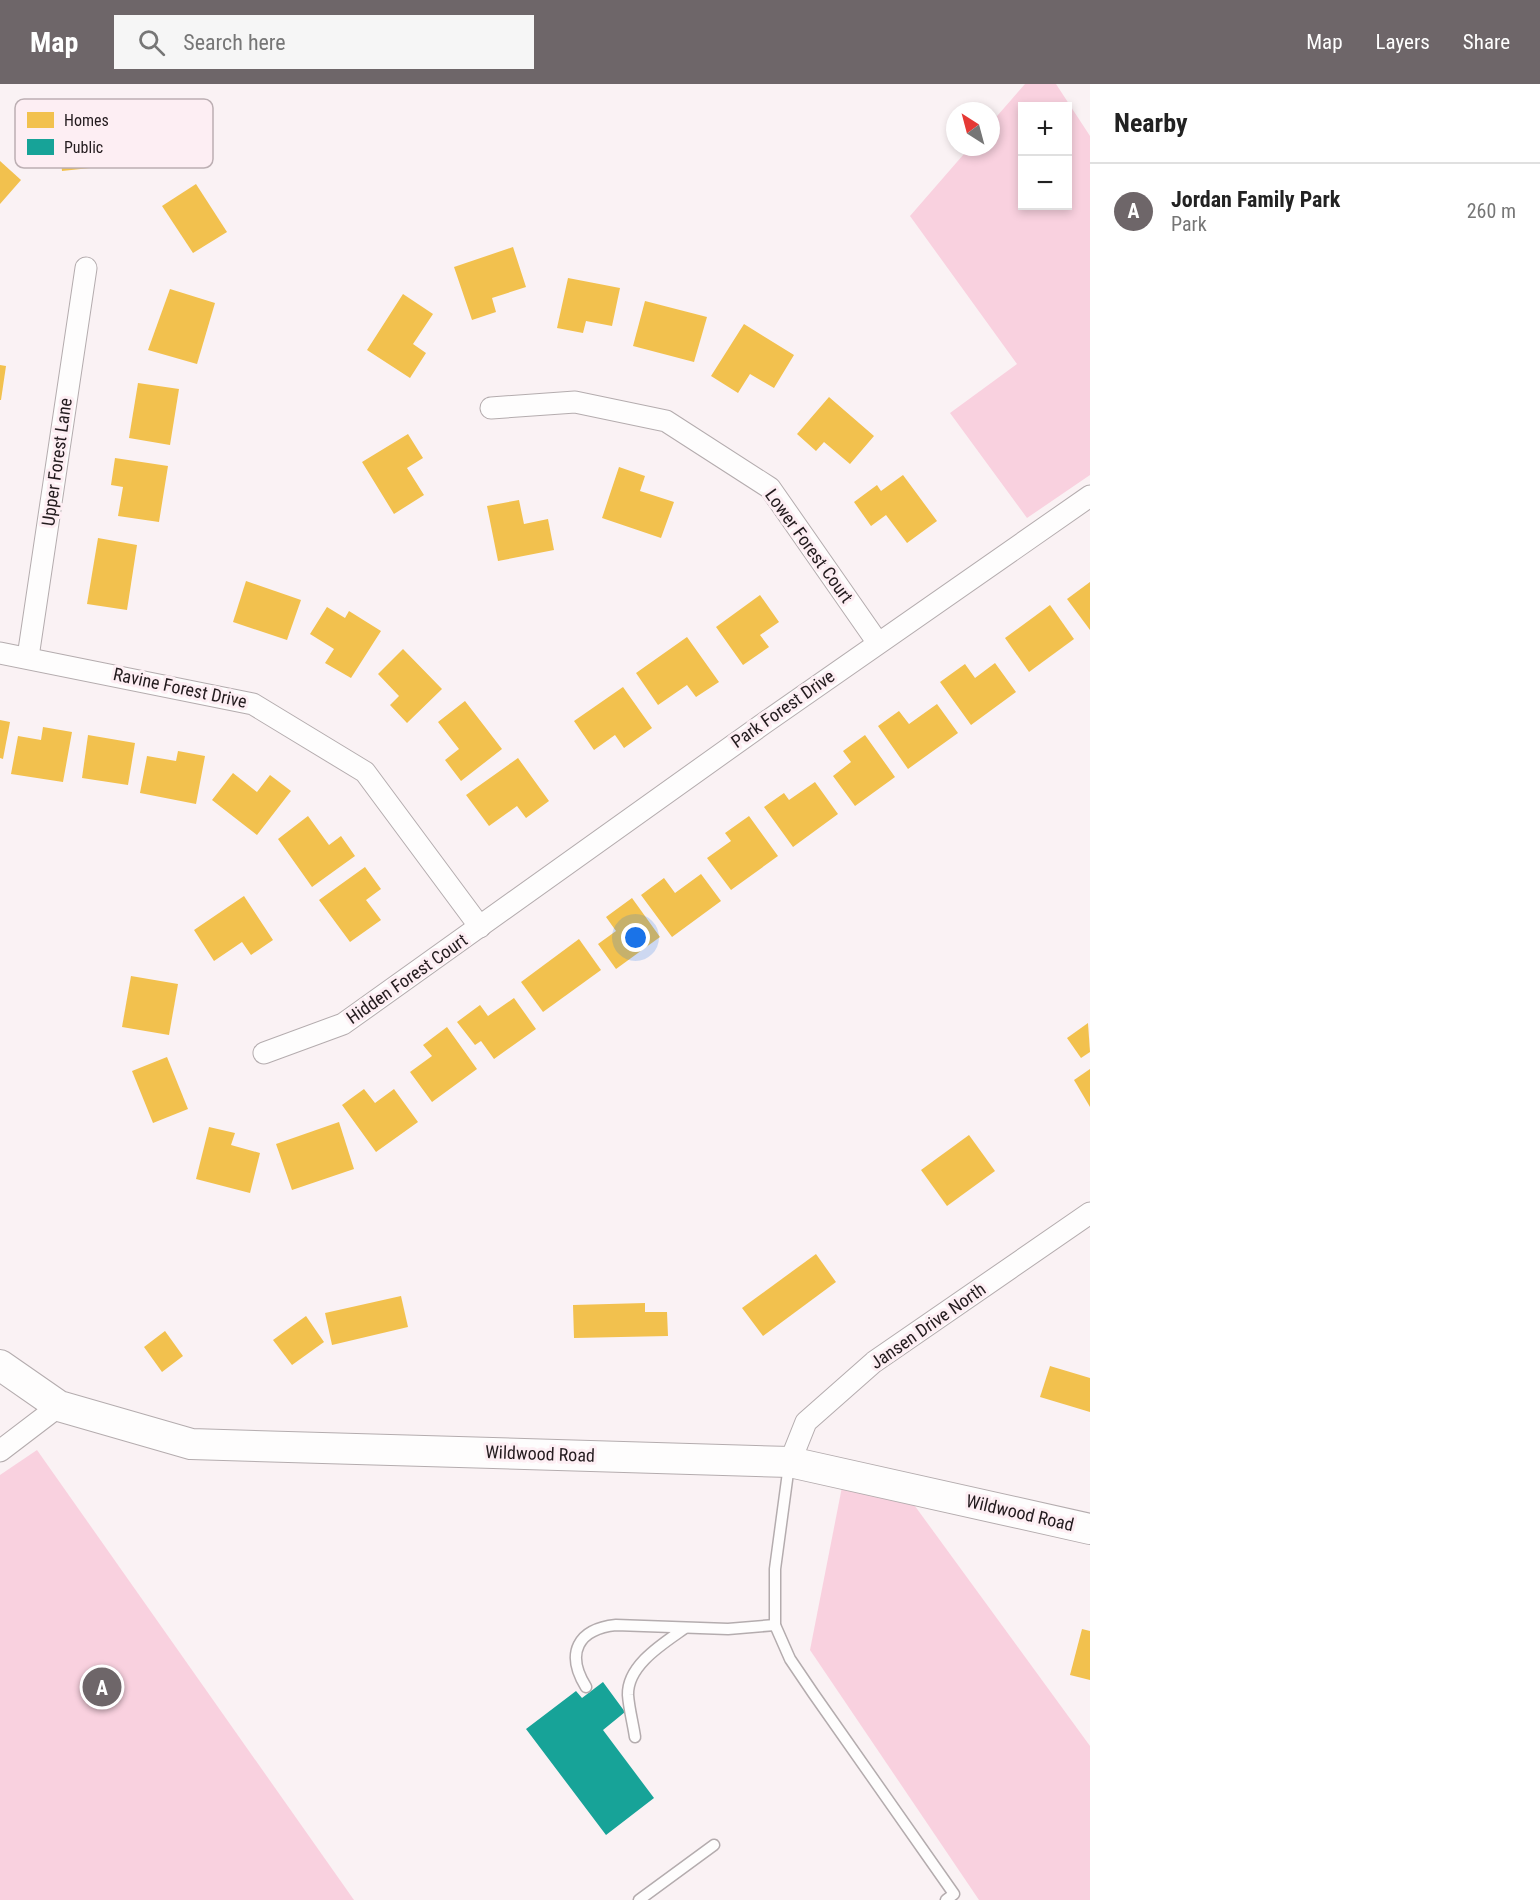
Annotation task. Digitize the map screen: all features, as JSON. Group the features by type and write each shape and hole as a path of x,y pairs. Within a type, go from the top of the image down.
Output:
{"street":[{"name":"Upper Forest Lane","path":"28,657 86,268"},
{"name":"Lower Forest Court","path":"491,408 575,402 666,421 770,488 878,642"},
{"name":"Park Forest Drive","path":"480,927 878,642 1090,496"},
{"name":"Ravine Forest Drive","path":"0,653 253,704 365,772 480,927"},
{"name":"Hidden Forest Court","path":"264,1053 343,1024 480,927"},
{"name":"Jansen Drive North","path":"790,1462 806,1422 874,1362 1090,1213"},
{"name":"Wildwood Road","path":"0,1365 59,1406 191,1444 790,1462 1090,1529"},
{"path":"0,1451 59,1406"}],"lane":[{"path":"790,1462 775,1569 775,1625 790,1659 954,1894 946,1900"},
{"path":"586,1687 576,1668 574,1654 584,1637 598,1627 729,1629 775,1625"},
{"path":"635,1737 628,1692 635,1673 652,1652 685,1628"},
{"path":"639,1900 714,1845"}],"shaded area":[{"path":"1025,84 1056,84 1068,102 1018,102 1018,210 1072,210 1072,108 1090,136 1090,475 1027,518 950,413 1017,364 910,216 962,156 1000,156 1000,113"},
{"path":"37,1450 354,1900 0,1900 0,1475"},
{"path":"842,1487 912,1502 1090,1746 1090,1900 979,1900 810,1650"}],"building: Homes":[{"path":"0,161 21,180 0,204"},
{"path":"62,168 90,168 62,171"},
{"path":"196,184 227,232 193,253 162,206"},
{"path":"513,247 526,287 492,298 496,312 472,320 454,267"},
{"path":"568,278 620,288 612,326 586,321 583,333 557,328"},
{"path":"170,289 215,303 197,364 148,350"},
{"path":"403,294 433,314 413,344 426,353 410,378 367,350"},
{"path":"645,301 707,317 694,362 633,346"},
{"path":"744,324 794,355 774,388 750,374 738,393 711,376"},
{"path":"0,365 6,366 1,400 0,400"},
{"path":"138,383 179,389 170,445 129,438"},
{"path":"829,397 874,436 850,464 824,442 816,451 797,434"},
{"path":"408,434 423,458 407,468 424,495 394,514 362,462"},
{"path":"115,458 168,466 159,522 118,516 123,487 111,485"},
{"path":"619,467 645,476 640,491 674,502 661,538 602,518"},
{"path":"903,475 937,521 907,543 886,515 871,526 854,502 877,485 881,491"},
{"path":"519,500 524,524 548,519 554,550 498,561 487,506"},
{"path":"98,538 137,545 127,610 87,604"},
{"path":"246,581 301,600 287,640 233,622"},
{"path":"1090,582 1090,630 1067,599"},
{"path":"760,595 779,622 760,635 769,647 743,665 716,627"},
{"path":"1050,605 1074,639 1029,672 1005,638"},
{"path":"327,607 345,618 349,611 381,631 351,678 325,663 334,649 310,634"},
{"path":"687,637 719,682 696,697 687,685 658,705 636,673"},
{"path":"403,649 442,689 407,723 390,705 399,696 378,674"},
{"path":"995,663 1016,692 971,725 940,682 965,664 975,678"},
{"path":"623,687 652,728 624,748 615,735 594,750 574,721"},
{"path":"465,701 502,749 461,781 445,760 459,749 438,722"},
{"path":"937,704 958,733 908,769 878,726 899,711 909,724"},
{"path":"0,720 10,722 3,759 0,758"},
{"path":"43,727 72,732 63,782 11,774 18,736 41,740"},
{"path":"88,735 135,743 128,785 82,778"},
{"path":"865,735 895,777 855,806 833,776 851,762 843,751"},
{"path":"178,751 205,756 196,804 140,793 147,756 176,761"},
{"path":"518,758 549,801 526,818 517,806 489,826 466,795"},
{"path":"233,773 257,792 270,775 291,791 257,835 212,800"},
{"path":"815,782 838,814 793,847 764,807 784,793 789,800"},
{"path":"308,816 329,845 341,836 355,856 312,887 278,839"},
{"path":"749,816 778,856 731,890 707,858 731,841 725,833"},
{"path":"365,867 381,889 366,900 381,920 350,942 319,900"},
{"path":"701,874 721,901 672,937 641,895 664,878 675,893"},
{"path":"244,896 273,940 251,955 242,942 214,961 194,930"},
{"path":"632,898 660,937 616,969 598,944 616,931 606,917"},
{"path":"579,939 601,970 543,1012 521,982"},
{"path":"131,976 178,984 169,1035 122,1027"},
{"path":"514,998 536,1029 494,1059 481,1041 475,1045 457,1022 480,1005 488,1016"},
{"path":"1088,1023 1090,1052 1081,1058 1067,1038"},
{"path":"447,1027 477,1069 432,1102 410,1072 432,1056 423,1045"},
{"path":"167,1057 188,1109 153,1123 132,1071"},
{"path":"1090,1069 1090,1107 1074,1080"},
{"path":"364,1089 375,1103 394,1089 418,1122 376,1152 342,1105"},
{"path":"339,1122 354,1169 292,1190 276,1144"},
{"path":"209,1127 235,1133 231,1145 260,1153 250,1193 196,1179"},
{"path":"969,1135 995,1171 947,1206 921,1170"},
{"path":"816,1254 836,1282 763,1336 742,1308"},
{"path":"401,1296 408,1327 332,1345 325,1313"},
{"path":"645,1303 645,1312 667,1312 668,1336 574,1338 573,1305"},
{"path":"306,1316 324,1342 292,1365 273,1340"},
{"path":"165,1331 183,1356 162,1372 144,1347"},
{"path":"1050,1366 1090,1378 1090,1412 1040,1397"},
{"path":"1082,1629 1090,1631 1090,1680 1070,1675"}],"building: Public":[{"path":"603,1682 625,1712 603,1730 654,1798 606,1835 526,1729 576,1691 582,1698"}],"place":[{"name":"Jordan Family Park","path":"102,1687"}]}
